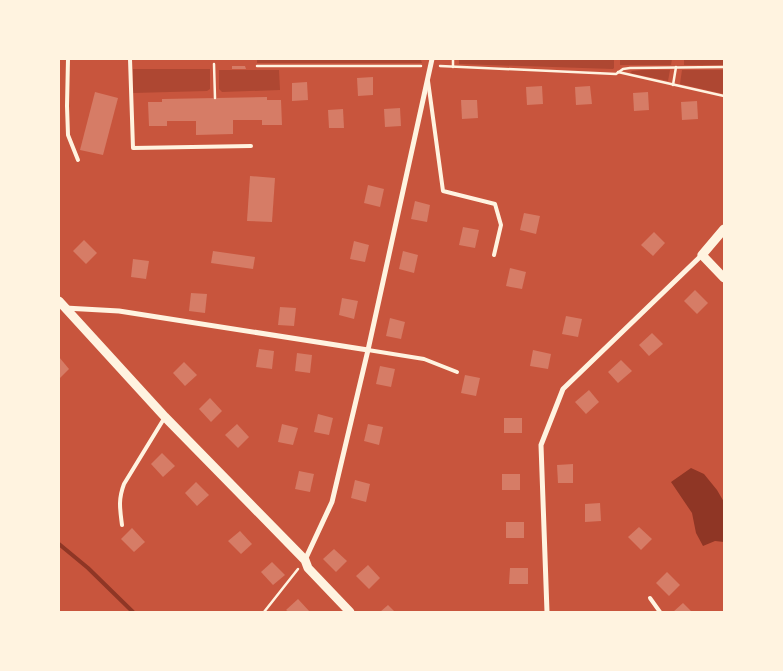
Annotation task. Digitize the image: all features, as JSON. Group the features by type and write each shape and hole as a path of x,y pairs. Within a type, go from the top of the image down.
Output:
{"street":[{"path":"305,560 332,502 368,350 432,59"},
{"path":"547,612 541,445 563,389 702,254 724,228"},
{"path":"702,254 724,278"},
{"path":"62,304 368,350"},
{"path":"62,304 165,417 305,560 308,568 350,612"}],"lane":[{"path":"68,59 68,135 78,160"},
{"path":"130,59 133,148 251,146"},
{"path":"428,79 443,192 495,204 502,225 494,255"},
{"path":"368,350 424,359 457,372"},
{"path":"122,525 119,502 122,489 165,417"},
{"path":"650,598 660,612"}],"path":[{"path":"453,59 453,67"},
{"path":"214,64 215,98"},
{"path":"257,66 423,66"},
{"path":"435,66 616,74 630,68 724,67"},
{"path":"673,85 676,67"},
{"path":"618,72 724,96"},
{"path":"264,612 305,560"}],"shaded area":[{"path":"257,59 418,59 422,63 257,63"},
{"path":"459,59 614,59 614,68 459,64"},
{"path":"620,59 672,59 671,65 620,65"},
{"path":"684,59 724,59 724,65 684,65"},
{"path":"133,69 210,69 210,89 207,91 133,93"},
{"path":"219,70 279,70 280,90 222,92 219,89"},
{"path":"642,70 670,70 668,81 630,73"},
{"path":"682,70 724,70 724,94 680,84"},
{"path":"691,468 704,474 724,502 724,542 715,541 703,546 696,533 692,513 671,482"}],"building":[{"path":"232,66 245,66 246,69 232,69"},
{"path":"373,77 373,95 358,96 357,78"},
{"path":"307,82 308,100 292,101 292,83"},
{"path":"542,86 543,104 527,105 526,87"},
{"path":"590,86 592,104 576,105 575,87"},
{"path":"95,92 118,98 103,155 80,150"},
{"path":"648,92 649,110 634,111 633,93"},
{"path":"267,97 267,100 281,100 282,125 262,125 262,120 233,120 233,134 196,135 196,121 167,121 167,126 149,126 148,102 162,102 162,99"},
{"path":"461,100 477,100 478,118 462,119"},
{"path":"697,101 698,119 682,120 681,102"},
{"path":"400,108 401,126 385,127 384,109"},
{"path":"343,109 344,128 329,128 328,110"},
{"path":"250,176 275,178 272,222 247,221"},
{"path":"368,185 384,189 380,207 364,203"},
{"path":"415,201 430,205 427,222 411,219"},
{"path":"524,213 540,216 536,234 520,230"},
{"path":"463,227 479,230 475,248 459,245"},
{"path":"654,232 665,243 653,256 641,245"},
{"path":"84,240 97,253 86,264 73,251"},
{"path":"354,241 369,245 365,262 350,259"},
{"path":"213,251 255,257 253,269 211,263"},
{"path":"403,251 418,255 414,273 399,269"},
{"path":"133,259 149,261 146,279 131,277"},
{"path":"510,268 526,272 522,289 506,286"},
{"path":"695,290 708,303 697,314 684,301"},
{"path":"191,293 207,294 205,313 189,311"},
{"path":"342,298 358,301 354,319 339,315"},
{"path":"280,307 296,308 294,326 278,325"},
{"path":"566,316 582,319 578,337 562,334"},
{"path":"390,318 405,322 401,339 386,336"},
{"path":"652,333 663,344 649,356 639,345"},
{"path":"259,349 274,351 272,369 256,367"},
{"path":"533,350 551,354 548,369 530,366"},
{"path":"297,353 312,355 310,373 295,371"},
{"path":"59,357 69,369 59,379"},
{"path":"621,360 632,371 618,383 608,372"},
{"path":"184,362 197,375 185,386 173,373"},
{"path":"380,366 395,369 391,387 376,384"},
{"path":"465,375 480,378 476,396 461,393"},
{"path":"589,390 599,402 586,414 575,402"},
{"path":"210,398 222,411 211,422 199,409"},
{"path":"318,414 333,418 329,435 314,432"},
{"path":"504,418 522,418 522,433 504,433"},
{"path":"237,424 249,437 238,448 225,435"},
{"path":"282,424 298,428 293,445 278,442"},
{"path":"368,424 383,427 379,445 364,441"},
{"path":"162,453 175,466 163,477 151,464"},
{"path":"573,464 573,483 558,483 557,465"},
{"path":"299,471 314,474 310,492 295,489"},
{"path":"502,474 520,474 520,490 502,490"},
{"path":"355,480 370,484 366,502 351,498"},
{"path":"196,482 209,495 197,506 185,493"},
{"path":"600,503 601,521 585,522 585,504"},
{"path":"506,522 524,522 524,538 506,538"},
{"path":"639,527 652,539 641,550 628,537"},
{"path":"132,528 145,542 134,552 121,539"},
{"path":"240,531 252,544 241,554 228,541"},
{"path":"334,549 347,561 336,572 323,559"},
{"path":"272,562 285,575 273,585 261,572"},
{"path":"368,565 380,578 369,589 356,576"},
{"path":"510,568 528,568 528,584 509,584"},
{"path":"667,572 680,585 669,596 656,583"},
{"path":"298,599 310,612 289,612 286,610"},
{"path":"683,603 692,612 673,612"},
{"path":"388,605 395,612 380,612"}],"waterway":[{"path":"59,544 88,568 133,612"}]}
